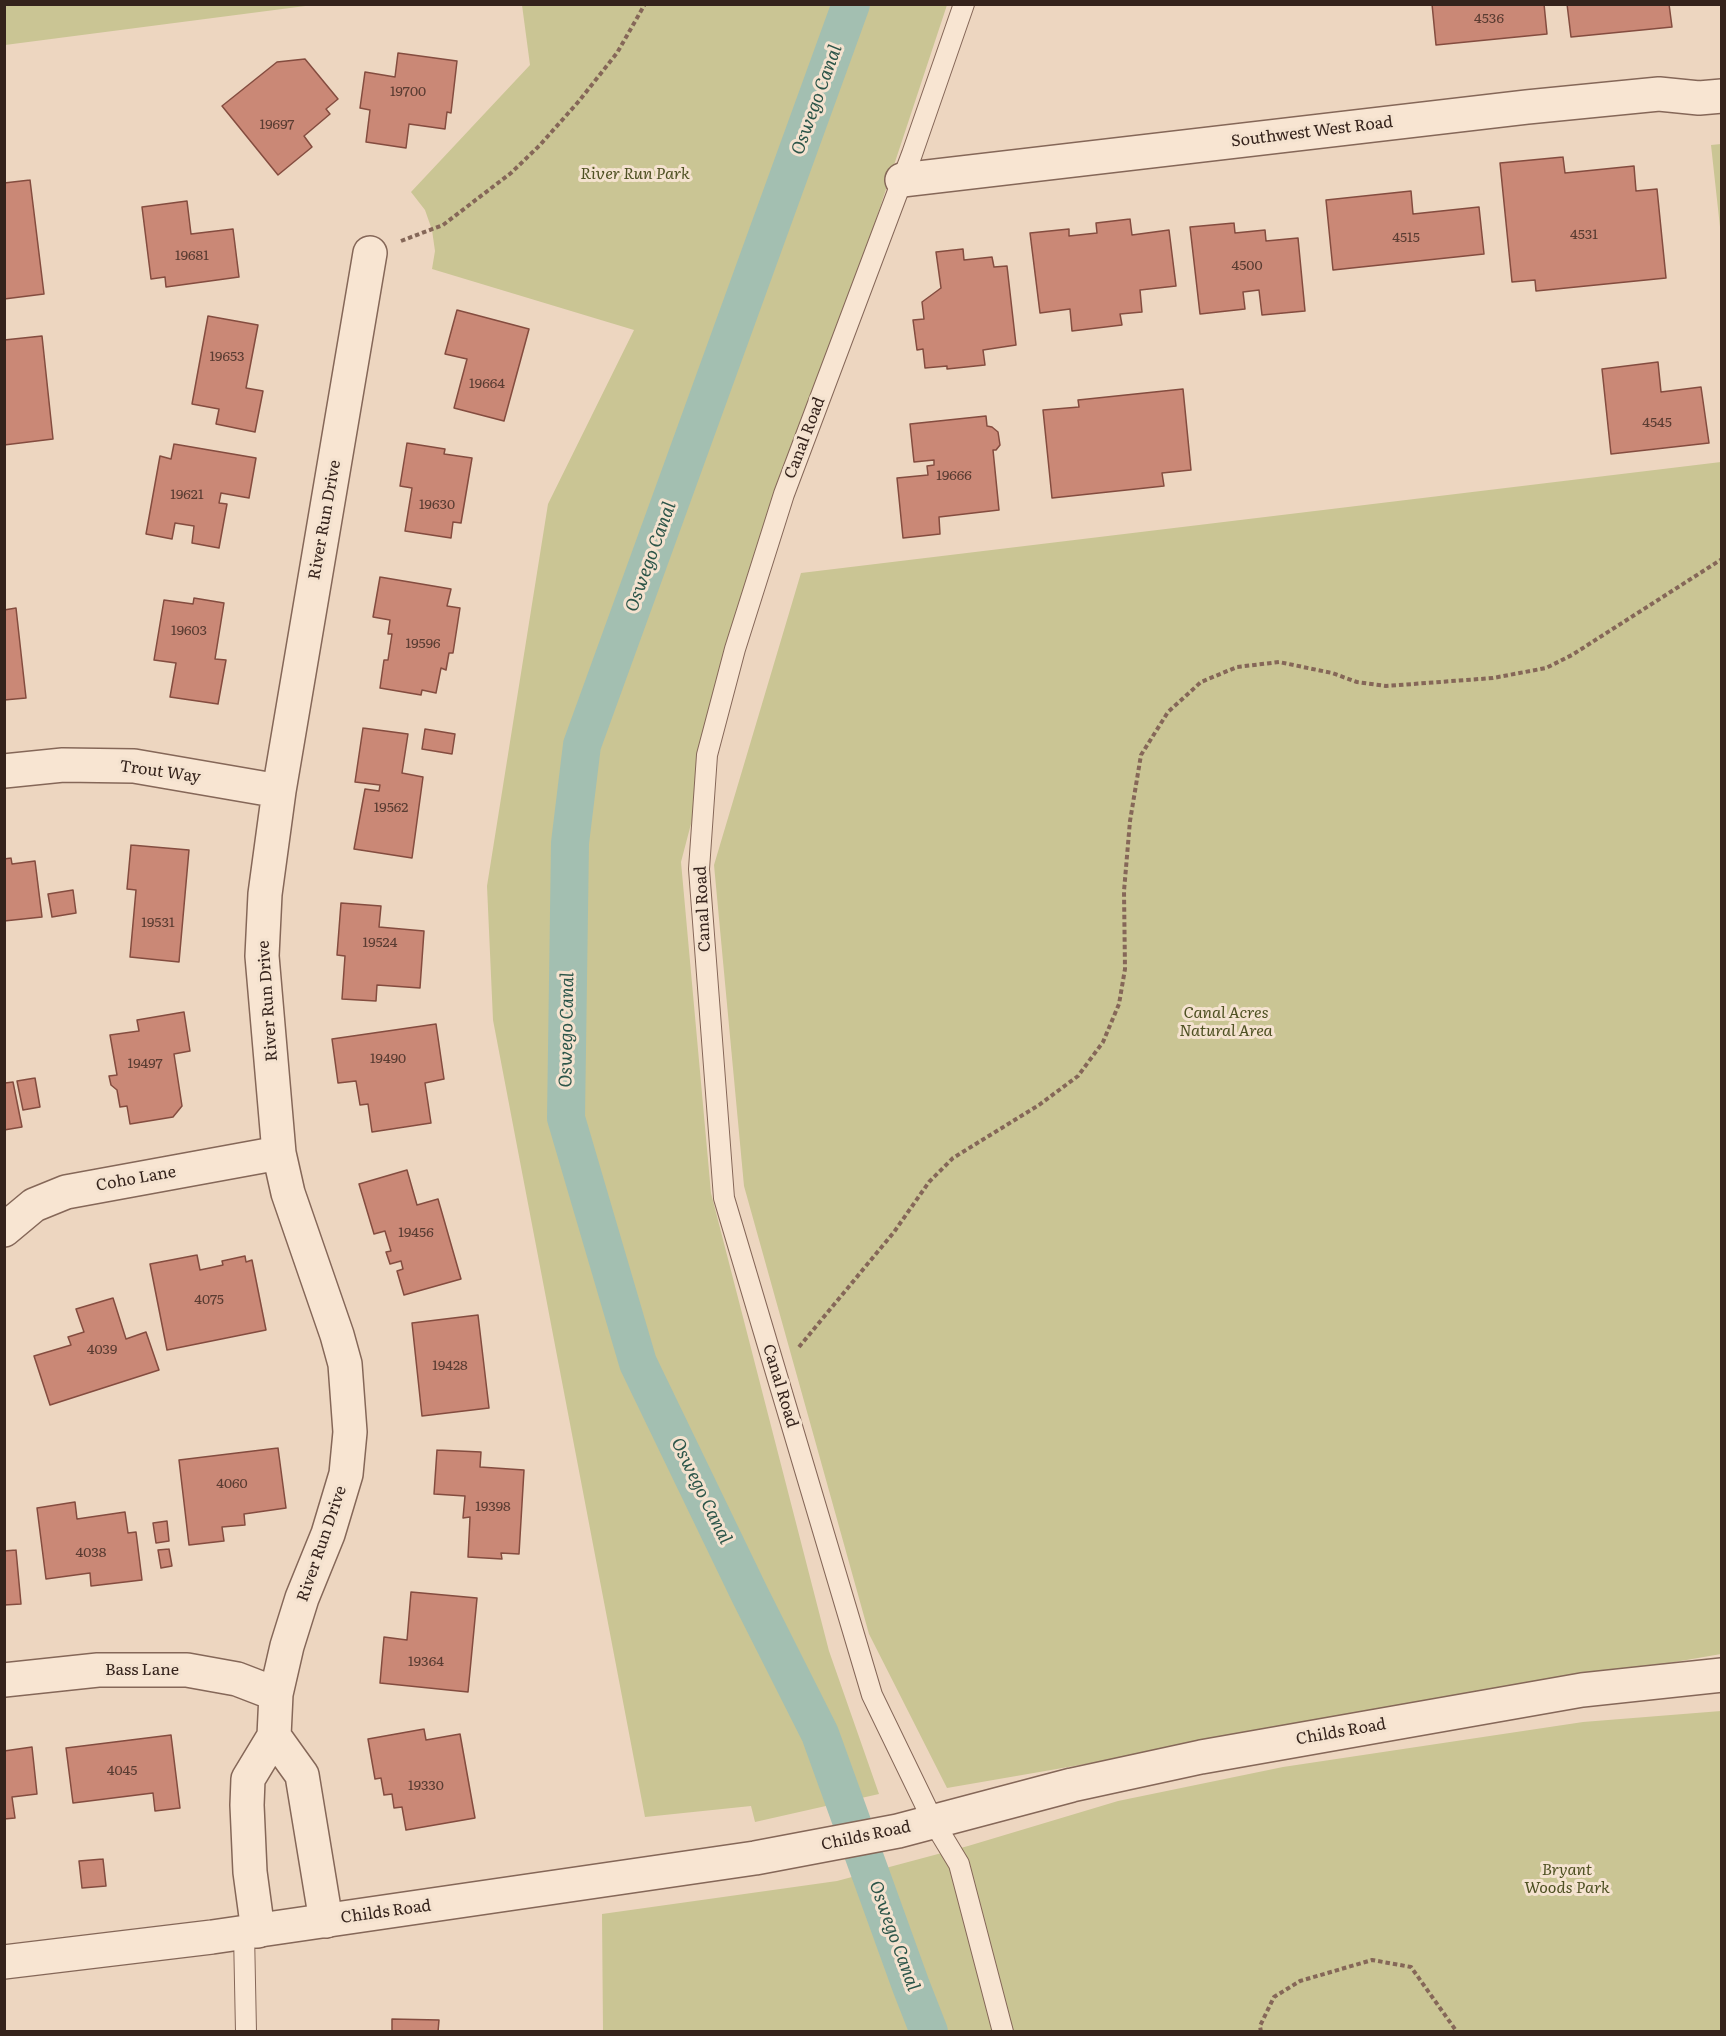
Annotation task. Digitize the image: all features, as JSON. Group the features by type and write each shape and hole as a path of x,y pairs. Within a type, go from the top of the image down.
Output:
{"street":[{"name":"Southwest West Road","path":"902,180 1527,107 1659,94 1699,98 1722,96"},
{"name":"River Run Drive","path":"251,1932 248,1779 274,1736 276,1694 287,1646 302,1598 328,1534 346,1474 350,1432 345,1364 288,1193 279,1153 262,956 265,894 279,791 370,253"},
{"name":"Trout Way","path":"4,771 63,765 134,766 279,791"},
{"name":"Coho Lane","path":"4,1230 34,1205 66,1192 279,1153"},
{"name":"Bass Lane","path":"4,1680 98,1670 187,1670 237,1679 276,1694"},
{"name":"Childs Road","path":"4,1962 251,1932 766,1856 898,1831 1124,1773 1224,1752 1582,1690 1722,1675"},
{"path":"274,1736 302,1775 326,1921"}],"lane":[{"name":"Canal Road","path":"964,4 902,180 784,494 735,649 707,755 699,869 724,1198 872,1695 933,1821 959,1864 1003,2031"},
{"path":"246,2031 251,1932"}],"path":[{"path":"370,253 443,225 511,173 540,145 579,101 617,53 645,4"},
{"path":"776,1373 894,1232 929,1182 953,1158 1039,1105 1078,1076 1103,1042 1119,1004 1125,969 1124,891 1130,821 1141,755 1168,712 1201,681 1238,667 1279,662 1332,673 1357,682 1386,686 1493,678 1546,668 1572,655 1722,559"},
{"path":"1261,2031 1260,2026 1274,1997 1300,1981 1372,1960 1411,1967 1457,2031"}],"green space":[{"path":"5,4 313,4 313,5 5,45"},
{"name":"River Run Park","path":"522,5 947,5 748,606 681,862 711,1193 829,1651 879,1794 755,1822 751,1806 645,1817 493,1020 487,886 548,504 634,330 432,269 435,251 432,230 425,210 411,192 530,65"},
{"path":"1722,144 1721,236 1711,145"},
{"name":"Canal Acres Natural Area","path":"1721,462 1721,1654 947,1788 869,1634 744,1186 714,865 801,573"},
{"name":"Bryant Woods Park","path":"1721,1711 1721,2031 603,2031 602,1914 837,1881 968,1846 1118,1801 1283,1767 1583,1722"}],"building":[{"path":"1432,4 1544,4 1547,34 1436,45"},
{"path":"1567,4 1669,4 1672,27 1571,37"},
{"path":"398,53 457,61 451,113 447,112 445,129 409,124 406,148 366,142 370,110 360,108 365,72 395,77"},
{"path":"305,59 338,99 326,109 330,114 304,136 312,147 278,175 222,106 277,62"},
{"path":"1563,157 1565,173 1634,166 1636,191 1657,189 1666,278 1536,291 1535,280 1512,282 1500,163"},
{"path":"30,180 44,294 4,299 4,183"},
{"path":"1411,191 1413,214 1479,207 1484,254 1333,270 1326,200"},
{"path":"187,201 191,234 233,229 239,277 166,287 165,277 151,279 142,207"},
{"path":"1130,219 1132,235 1169,230 1176,286 1140,290 1142,312 1120,314 1122,325 1072,331 1070,309 1040,313 1030,233 1069,229 1069,236 1097,233 1096,223"},
{"path":"1234,223 1235,233 1265,230 1266,241 1298,238 1305,311 1262,315 1259,290 1243,292 1245,309 1200,314 1190,227"},
{"path":"963,249 964,260 992,257 994,267 1007,266 1016,345 983,350 985,365 947,369 947,366 925,368 923,349 917,350 913,320 924,319 922,302 941,288 936,252"},
{"path":"457,310 529,329 504,421 454,408 467,359 445,354"},
{"path":"208,316 258,325 246,388 263,391 255,432 216,424 219,409 192,404"},
{"path":"42,336 53,439 4,445 4,340"},
{"path":"1658,362 1661,392 1701,387 1709,443 1611,454 1602,369"},
{"path":"1183,389 1191,470 1162,473 1164,486 1052,498 1043,410 1079,407 1078,400"},
{"path":"986,416 987,426 998,432 1000,445 993,450 999,510 939,517 940,534 903,538 897,478 928,475 927,466 934,465 934,460 914,462 910,424"},
{"path":"407,443 445,449 444,454 472,458 461,523 453,522 451,538 405,531 412,488 400,486"},
{"path":"174,444 256,458 249,498 221,493 219,503 227,504 219,548 192,543 194,526 175,523 172,539 146,534 160,456 171,459"},
{"path":"380,577 451,589 447,606 460,608 453,653 449,653 446,670 441,668 436,693 422,690 421,695 380,688 384,660 388,660 392,634 388,634 390,620 373,617"},
{"path":"194,598 224,603 215,659 226,660 218,704 170,697 176,663 154,660 164,600 193,604"},
{"path":"16,608 26,698 4,700 4,610"},
{"path":"363,728 408,734 402,773 423,777 412,858 354,849 365,789 379,791 380,785 355,782"},
{"path":"425,729 455,734 452,754 422,749"},
{"path":"131,845 189,850 179,962 130,957 136,890 127,889"},
{"path":"11,858 12,864 35,861 42,917 4,921 4,859"},
{"path":"73,890 76,913 52,917 48,894"},
{"path":"341,903 381,906 379,927 424,931 420,988 377,985 376,1001 342,999 345,956 337,955"},
{"path":"184,1012 190,1051 174,1054 182,1106 173,1117 130,1124 127,1106 120,1107 117,1090 111,1085 109,1076 117,1075 110,1035 139,1031 137,1020"},
{"path":"436,1024 444,1079 425,1083 431,1123 372,1132 368,1104 360,1105 356,1081 338,1083 332,1039"},
{"path":"4,1078 5,1083 13,1082 22,1127 4,1130"},
{"path":"35,1078 40,1107 23,1110 17,1081"},
{"path":"407,1170 417,1205 438,1199 461,1279 404,1295 397,1271 403,1269 401,1261 390,1264 386,1252 391,1251 385,1231 374,1234 359,1184"},
{"path":"197,1255 200,1270 223,1265 222,1261 245,1256 246,1262 252,1260 266,1330 167,1350 150,1264"},
{"path":"113,1298 126,1339 146,1332 159,1370 50,1405 34,1356 71,1345 68,1337 84,1332 76,1309"},
{"path":"478,1315 489,1408 422,1416 412,1323"},
{"path":"278,1448 286,1508 244,1514 245,1525 222,1527 224,1541 189,1545 179,1460"},
{"path":"437,1450 481,1452 480,1467 524,1470 519,1554 501,1553 502,1559 468,1557 470,1517 463,1518 465,1496 434,1494"},
{"path":"75,1502 77,1519 125,1512 128,1533 136,1532 142,1580 91,1586 90,1573 46,1579 37,1508"},
{"path":"167,1521 169,1541 156,1543 153,1523"},
{"path":"169,1549 172,1566 161,1568 158,1550"},
{"path":"16,1550 21,1604 4,1605 4,1551"},
{"path":"411,1592 477,1598 468,1692 380,1683 384,1637 407,1640"},
{"path":"424,1729 426,1740 460,1734 475,1818 406,1830 402,1807 394,1808 392,1794 384,1795 381,1778 375,1779 368,1739"},
{"path":"171,1735 180,1808 155,1811 153,1793 73,1803 66,1748"},
{"path":"32,1747 37,1794 12,1797 15,1818 4,1819 4,1751"},
{"path":"103,1859 106,1886 82,1888 79,1861"},
{"path":"392,2019 439,2020 438,2032 392,2032"}],"waterway":[{"name":"Oswego Canal","path":"851,4 582,745 570,843 566,1118 638,1363 820,1734 929,2032"}]}
